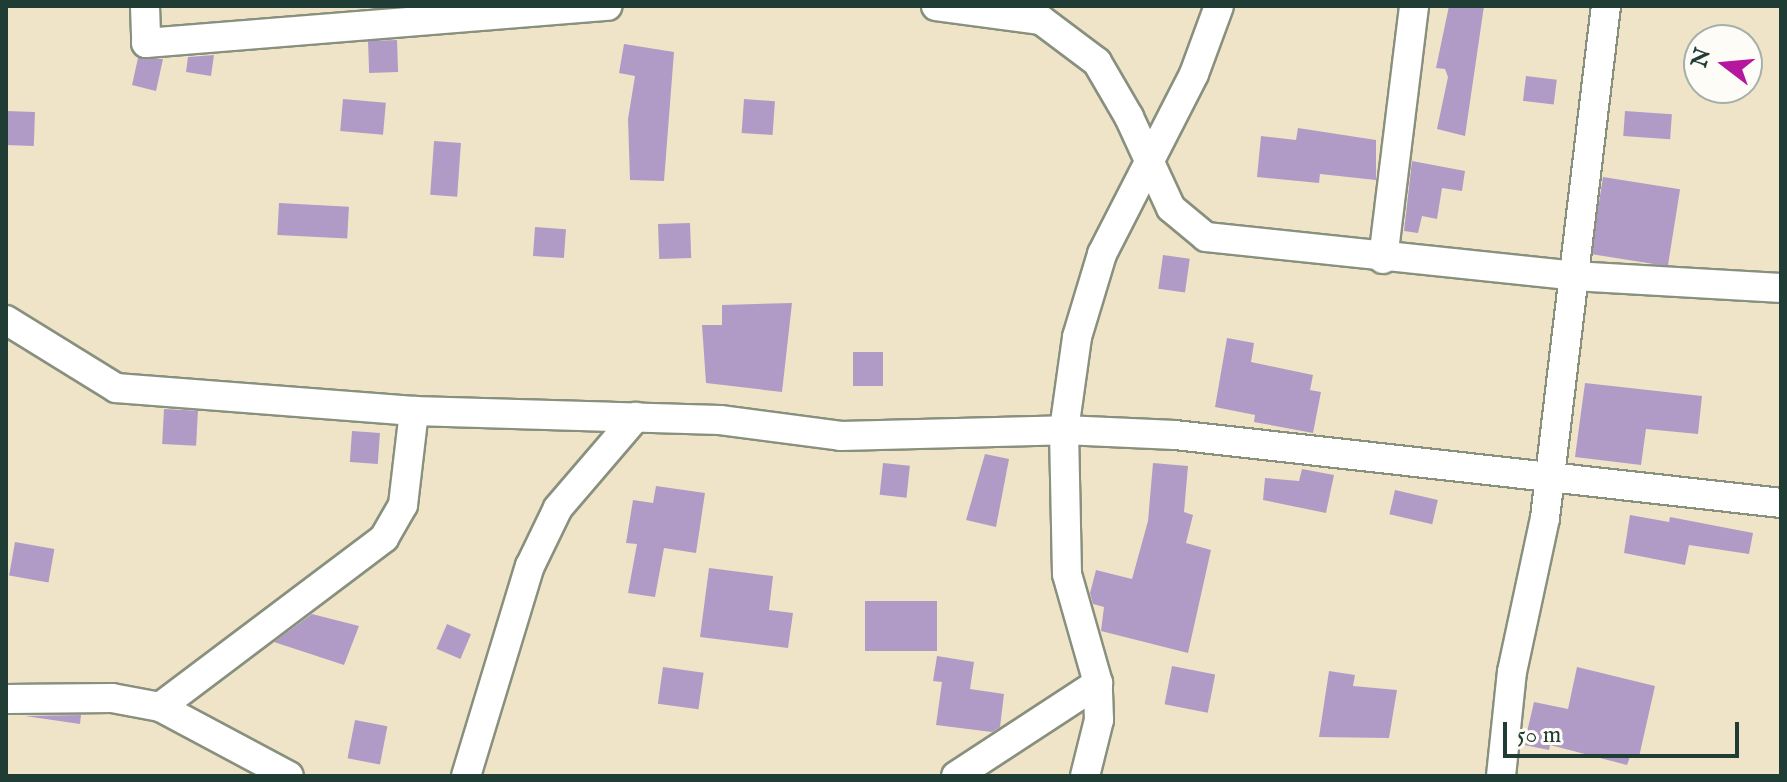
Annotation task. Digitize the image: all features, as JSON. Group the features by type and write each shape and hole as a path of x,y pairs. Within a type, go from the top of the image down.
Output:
{"street":[{"path":"145,6 146,43 608,6"},
{"path":"936,6 1041,20 1097,62 1129,117 1171,208 1206,237 1383,259 1574,276 1781,288"},
{"path":"1085,776 1099,720 1098,683 1067,574 1064,430 1077,337 1102,254 1194,74 1219,6"},
{"path":"1383,259 1414,6"},
{"path":"1501,776 1512,672 1550,477 1606,6"},
{"path":"6,320 116,388 414,411 720,420 841,436 1064,430 1175,435 1781,503"},
{"path":"160,707 390,531 403,505 414,411"},
{"path":"466,776 530,566 558,508 636,417"},
{"path":"956,776 1098,683"},
{"path":"6,699 112,698 160,707 289,776"}],"building":[{"path":"1449,6 1484,6 1465,136 1437,129 1448,77 1445,69 1436,68"},
{"path":"397,40 398,72 369,73 368,41"},
{"path":"624,44 674,52 664,181 630,180 628,119 635,76 619,73"},
{"path":"214,55 211,76 186,72 188,57"},
{"path":"138,58 163,59 156,91 132,85"},
{"path":"1526,76 1557,80 1554,105 1523,101"},
{"path":"343,99 386,103 383,135 340,131"},
{"path":"744,99 775,101 773,135 742,133"},
{"path":"6,111 35,112 34,146 6,145"},
{"path":"1625,111 1672,114 1670,139 1623,136"},
{"path":"1298,128 1376,140 1376,180 1320,174 1319,183 1257,177 1261,136 1296,140"},
{"path":"434,141 461,143 457,197 430,195"},
{"path":"1412,161 1465,171 1462,191 1442,188 1437,219 1422,216 1418,233 1404,231"},
{"path":"1603,177 1680,189 1668,266 1591,254"},
{"path":"279,203 349,207 347,239 277,235"},
{"path":"690,223 691,258 659,259 658,224"},
{"path":"535,227 566,229 564,258 533,256"},
{"path":"1163,255 1190,259 1185,292 1158,289"},
{"path":"792,303 782,392 706,383 702,325 722,325 722,305"},
{"path":"1227,338 1254,343 1251,362 1313,375 1310,390 1321,392 1313,433 1254,422 1255,415 1215,407"},
{"path":"853,352 883,352 883,386 853,386"},
{"path":"1585,383 1702,396 1698,434 1646,429 1641,465 1575,457"},
{"path":"164,409 198,411 196,446 162,444"},
{"path":"352,431 380,433 378,464 350,462"},
{"path":"985,454 1009,459 996,527 966,520"},
{"path":"883,463 910,466 907,498 880,495"},
{"path":"1153,463 1188,466 1184,512 1193,515 1186,543 1211,550 1188,653 1101,631 1104,607 1093,604 1090,593 1096,570 1132,579 1148,521"},
{"path":"1302,469 1334,475 1326,513 1263,500 1265,478 1299,481"},
{"path":"656,486 705,493 696,553 664,548 655,597 628,593 637,544 626,543 633,500 653,503"},
{"path":"1395,490 1438,500 1432,524 1389,514"},
{"path":"1630,515 1669,522 1670,517 1753,533 1749,554 1689,545 1685,565 1624,553"},
{"path":"15,542 54,549 48,582 9,575"},
{"path":"709,568 773,576 769,610 793,613 788,648 700,637"},
{"path":"865,601 937,601 937,651 865,651"},
{"path":"312,614 359,626 344,665 274,642"},
{"path":"447,624 471,634 460,659 436,649"},
{"path":"937,656 974,662 970,689 1004,694 1000,727 992,732 936,725 942,682 933,681"},
{"path":"1172,666 1215,674 1208,713 1165,704"},
{"path":"663,667 704,673 698,709 658,704"},
{"path":"1577,667 1655,686 1639,757 1631,754 1627,765 1550,745 1549,750 1524,745 1534,702 1568,709"},
{"path":"1329,671 1355,675 1353,686 1397,690 1389,738 1319,737"},
{"path":"81,715 80,724 25,716"},
{"path":"355,720 387,726 380,765 348,758"}]}
